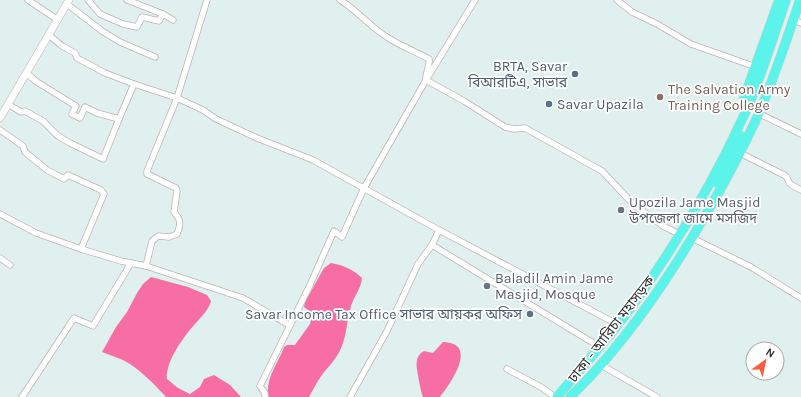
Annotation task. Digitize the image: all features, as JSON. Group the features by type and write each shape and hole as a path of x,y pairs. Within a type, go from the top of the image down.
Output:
{"highway":[{"path":"572,378 577,367 613,322 675,232 723,146 735,121 756,67 779,0"},
{"name":"ঢাকা - আরিচা মহাসড়ক","path":"556,397 592,356 634,303 681,233 703,197 746,110 786,0"},
{"name":"ঢাকা - আরিচা মহাসড়ক","path":"570,397 656,282 686,236 715,187 732,154 757,97 793,0"},
{"path":"570,397 601,365 657,293 692,238 730,173 758,113 783,50 797,21 800,0"}],"street":[{"path":"28,0 58,20"},
{"path":"88,0 100,14 123,24 136,27 142,17 159,21 163,14"},
{"path":"128,0 163,14 173,20"},
{"path":"146,266 152,241 158,236 177,234 180,226 180,219 174,212 177,191 176,188 147,174 147,171 177,98 207,0"},
{"path":"340,0 347,4 367,23 387,38 429,59 430,66 425,76 426,80"},
{"path":"265,397 265,393 260,386 310,285 334,231 342,237 364,188 426,80 475,0"},
{"path":"617,0 632,12 657,24 691,44 756,67"},
{"path":"1,115 68,2 102,31 120,42 155,57"},
{"path":"49,35 62,46 75,53 77,58 84,62 134,84 196,106 216,119 257,138 313,160 440,230 613,322"},
{"path":"26,73 37,82 76,106 72,114 80,118 85,107 97,113 119,119"},
{"path":"426,80 464,101 505,127 514,130 525,128 602,172 633,204 663,226 675,232"},
{"path":"8,104 20,112 25,111 43,121 58,136 103,159 134,84"},
{"path":"758,113 801,134"},
{"path":"0,130 23,146 24,152 46,170 64,179 68,175 101,190 104,194 81,249"},
{"path":"740,153 786,176 790,184 801,190"},
{"path":"0,214 36,233 81,249 146,266 242,298 289,325"},
{"path":"350,397 387,332 418,264 432,246 440,230"},
{"path":"692,238 752,267 801,298"},
{"path":"432,246 596,344"},
{"path":"0,258 10,265"},
{"path":"22,397 74,318 93,326 131,263"},
{"path":"601,365 657,397"},
{"path":"507,369 541,387 556,397"}],"shaded area":[{"path":"331,263 348,268 362,278 351,306 344,341 340,350 309,397 269,397 268,391 270,378 284,347 287,345 295,345 310,324 313,314 304,307 305,302 324,268"},
{"path":"151,277 188,287 207,295 211,301 206,311 186,335 172,357 167,372 167,379 178,388 190,394 200,387 204,379 214,375 230,385 241,397 166,397 141,372 123,360 102,352 137,293 143,284"},
{"path":"443,342 454,344 459,349 461,356 459,365 450,383 440,397 423,397 417,369 418,357 424,351 433,353"}],"place":[{"name":"BRTA, Savar বিআরটিএ, সাভার","path":"575,74"},
{"name":"The Salvation Army Training College","path":"660,97"},
{"name":"Savar Upazila","path":"549,104"},
{"name":"Upozila Jame Masjid উপজেলা জামে মসজিদ","path":"621,210"},
{"name":"Baladil Amin Jame Masjid, Mosque","path":"487,286"},
{"name":"Savar Income Tax Office সাভার আয়কর অফিস","path":"530,314"}]}
